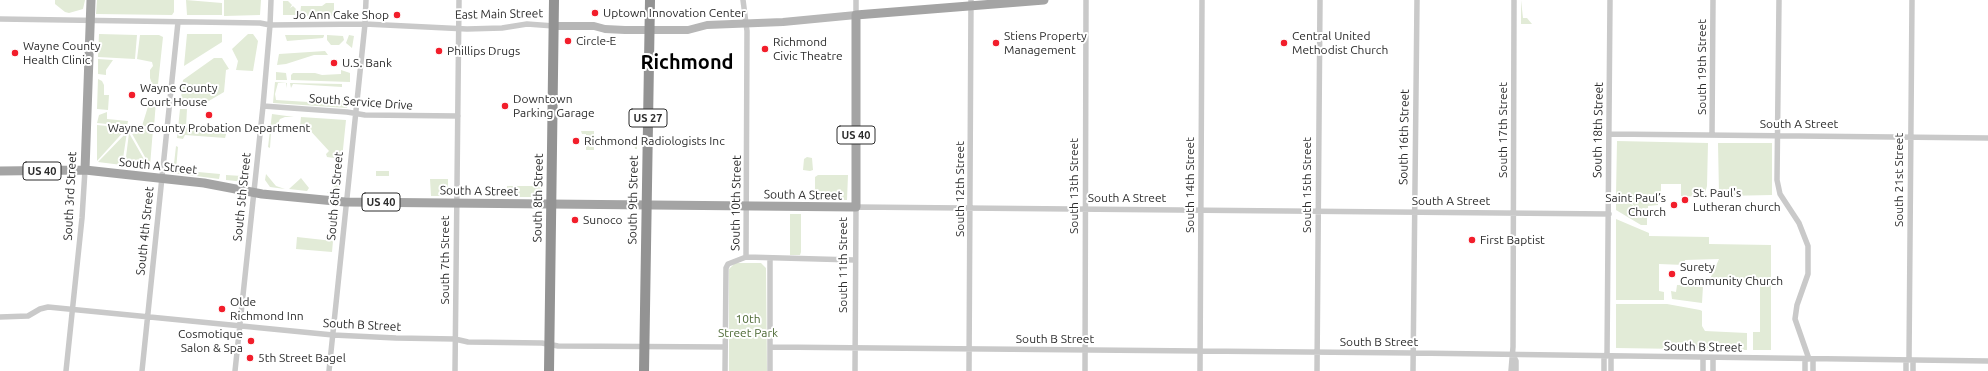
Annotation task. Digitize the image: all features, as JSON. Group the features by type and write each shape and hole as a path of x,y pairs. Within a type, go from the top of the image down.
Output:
{"highway":[{"name":"South 8th Street","path":"549,371 554,0"},
{"name":"US 27","path":"649,30 650,0"},
{"name":"South 9th Street","path":"644,371 649,30"}],"main road":[{"name":"South 3rd Street","path":"85,170 90,0"},
{"name":"East Main Street","path":"856,15 971,3 1044,0"},
{"name":"South 11th Street","path":"856,15 856,207"},
{"name":"South A Street","path":"0,171 85,170 204,183 254,192 346,202 856,207"}],"street":[{"name":"South 5th Street","path":"235,371 263,106 271,0"},
{"name":"South 6th Street","path":"329,371 354,114 365,24 366,0"},
{"name":"South 7th Street","path":"455,371 459,0"},
{"name":"South 10th Street","path":"725,371 727,265 731,261 746,257 748,206 747,31 743,0"},
{"path":"856,0 856,15"},
{"name":"South 13th Street","path":"1085,371 1086,0"},
{"name":"South 14th Street","path":"1200,371 1202,0"},
{"name":"South 15th Street","path":"1317,371 1320,0"},
{"name":"South 16th Street","path":"1413,371 1417,0"},
{"name":"South 17th Street","path":"1511,371 1513,355 1514,0"},
{"name":"South 18th Street","path":"1610,0 1608,357 1611,371"},
{"name":"South 19th Street","path":"1712,135 1713,0"},
{"path":"1779,0 1776,176 1779,189 1785,203 1804,232 1809,252 1808,274 1797,305 1795,319 1813,371"},
{"name":"South 21st Street","path":"1906,371 1909,360 1912,0"},
{"name":"South 12th Street","path":"969,371 971,3"},
{"name":"East Main Street","path":"0,19 260,23 270,25 365,24 459,28 502,28 527,24 649,30 688,30 707,25 856,15"},
{"name":"South 4th Street","path":"142,371 178,22"},
{"name":"South Service Drive","path":"263,106 347,112 354,114 458,116"},
{"name":"South A Street","path":"1609,134 1988,138"},
{"name":"South 3rd Street","path":"66,371 82,218 85,170"},
{"name":"South A Street","path":"856,207 1608,214"},
{"name":"South 11th Street","path":"854,371 854,260 856,207"},
{"path":"746,257 854,260"},
{"path":"770,258 770,371"},
{"name":"South B Street","path":"0,317 28,316 43,308 73,309 333,335 455,339 468,342 550,344 558,346 726,347"},
{"name":"South B Street","path":"770,347 1413,353 1608,357 1988,361"},
{"name":"South 17th Street","path":"1513,355 1516,361 1516,371"},
{"name":"South 18th Street","path":"1604,371 1608,357"},
{"path":"1703,358 1703,371"},
{"path":"1713,358 1713,371"},
{"path":"1805,371 1809,359"},
{"name":"South 21st Street","path":"1909,360 1913,371"}],"green space":[{"path":"55,0 85,0 83,9 69,13 65,12 55,4"},
{"path":"97,0 174,0 174,12 172,15 96,14"},
{"path":"186,0 222,3 222,15 187,15"},
{"path":"224,0 261,0 260,15 224,16"},
{"path":"1521,0 1523,18 1527,18 1532,24 1521,24"},
{"path":"283,1 288,1 292,5 290,8 293,6 297,10 297,15 283,15"},
{"path":"326,3 334,3 334,16 300,16 301,6 322,6"},
{"path":"99,34 137,35 135,59 98,57"},
{"path":"187,34 222,34 222,42 184,66"},
{"path":"248,34 253,34 258,41 253,71 236,70 238,61 232,49"},
{"path":"140,35 159,35 163,37 158,84 152,84 150,78 150,70 153,66 152,62 137,59"},
{"path":"285,35 324,36 323,38 287,41"},
{"path":"327,35 343,36 344,40 339,45 331,45 327,40"},
{"path":"349,35 354,36 352,48 346,43"},
{"path":"325,51 328,55 314,55 286,64 277,65 279,54"},
{"path":"214,58 222,58 229,69 226,70 224,92 207,102 181,99 183,80"},
{"path":"98,59 113,60 106,70 106,75 98,74"},
{"path":"341,70 350,73 350,82 291,80 291,75 293,73 315,73 322,75 341,74"},
{"path":"276,72 286,73 287,80 276,80"},
{"path":"98,79 102,81 104,85 104,95 109,95 108,110 97,109"},
{"path":"275,82 287,83 286,88 286,83 278,83 275,94 276,100 341,104 343,97 348,98 347,108 273,103"},
{"path":"290,83 342,84 342,87 293,84 291,88"},
{"path":"150,100 156,101 154,127 142,126"},
{"path":"180,109 187,109 186,127 227,131 225,138 185,135 183,139 177,138"},
{"path":"107,112 107,119 128,121 127,126 97,123 99,115"},
{"path":"272,114 294,117 285,117 280,119 274,131 271,133 270,148 268,147"},
{"path":"301,117 346,120 342,159 327,157 326,154 329,151 306,126 300,127"},
{"path":"97,125 127,128 97,161"},
{"path":"140,127 153,129 150,166 130,130"},
{"path":"581,131 594,131 594,150 586,150 586,134 582,134"},
{"path":"127,132 122,165 98,162"},
{"path":"129,133 149,168 125,165"},
{"path":"604,138 637,138 637,149 635,149 634,143 604,143"},
{"path":"1617,141 1708,143 1707,186 1704,197 1681,196 1681,184 1661,184 1661,193 1658,194 1658,205 1648,206 1648,214 1645,214 1623,197 1616,195"},
{"path":"1718,143 1772,143 1772,195 1724,196 1719,194"},
{"path":"176,146 178,147 176,170 220,174 219,179 173,173"},
{"path":"248,153 250,154 246,182 226,180 226,175 242,176 245,155"},
{"path":"807,157 812,158 813,170 810,171 803,170 804,159"},
{"path":"336,165 341,166 338,194 327,193 337,184 334,179"},
{"path":"376,171 389,171 389,176 376,176"},
{"path":"266,174 276,186 285,189 270,187 265,180"},
{"path":"818,175 848,175 847,200 815,200 815,177"},
{"path":"301,178 309,188 307,191 289,189"},
{"path":"430,179 448,179 448,196 431,196"},
{"path":"507,186 542,186 542,197 508,197"},
{"path":"1616,197 1625,199 1647,217 1647,225 1641,225 1616,210"},
{"path":"790,214 801,214 800,255 790,255"},
{"path":"1616,219 1649,233 1649,236 1709,237 1709,244 1771,245 1771,350 1753,350 1753,332 1760,332 1760,283 1754,286 1750,280 1710,279 1719,259 1685,260 1684,265 1659,264 1659,291 1664,292 1664,300 1616,300"},
{"path":"297,237 333,241 332,252 296,249"},
{"name":"10th Street Park","path":"735,263 761,263 766,268 767,371 729,371 729,269"},
{"path":"1677,285 1703,286 1702,303 1672,299 1671,291 1676,292"},
{"path":"1616,304 1667,304 1700,310 1702,311 1702,326 1705,331 1747,333 1747,350 1616,348"}],"place":[{"name":"Uptown Innovation Center","path":"595,13"},
{"name":"Jo Ann Cake Shop","path":"397,15"},
{"name":"Circle-E","path":"568,41"},
{"name":"Stiens Property Management","path":"996,43"},
{"name":"Central United Methodist Church","path":"1284,43"},
{"name":"Richmond Civic Theatre","path":"765,49"},
{"name":"Phillips Drugs","path":"439,51"},
{"name":"Wayne County Health Clinic","path":"15,53"},
{"name":"U.S. Bank","path":"334,63"},
{"name":"Wayne County Court House","path":"132,95"},
{"name":"Downtown Parking Garage","path":"505,106"},
{"name":"Wayne County Probation Department","path":"209,115"},
{"name":"Richmond Radiologists Inc","path":"576,141"},
{"name":"St. Paul's Lutheran church","path":"1685,200"},
{"name":"Saint Paul’s Church","path":"1674,205"},
{"name":"Sunoco","path":"575,220"},
{"name":"First Baptist","path":"1472,240"},
{"name":"Surety Community Church","path":"1672,274"},
{"name":"Olde Richmond Inn","path":"222,309"},
{"name":"Cosmotique Salon & Spa","path":"251,341"},
{"name":"5th Street Bagel","path":"250,358"}],"district":[{"name":"Richmond","path":"687,62"}]}
